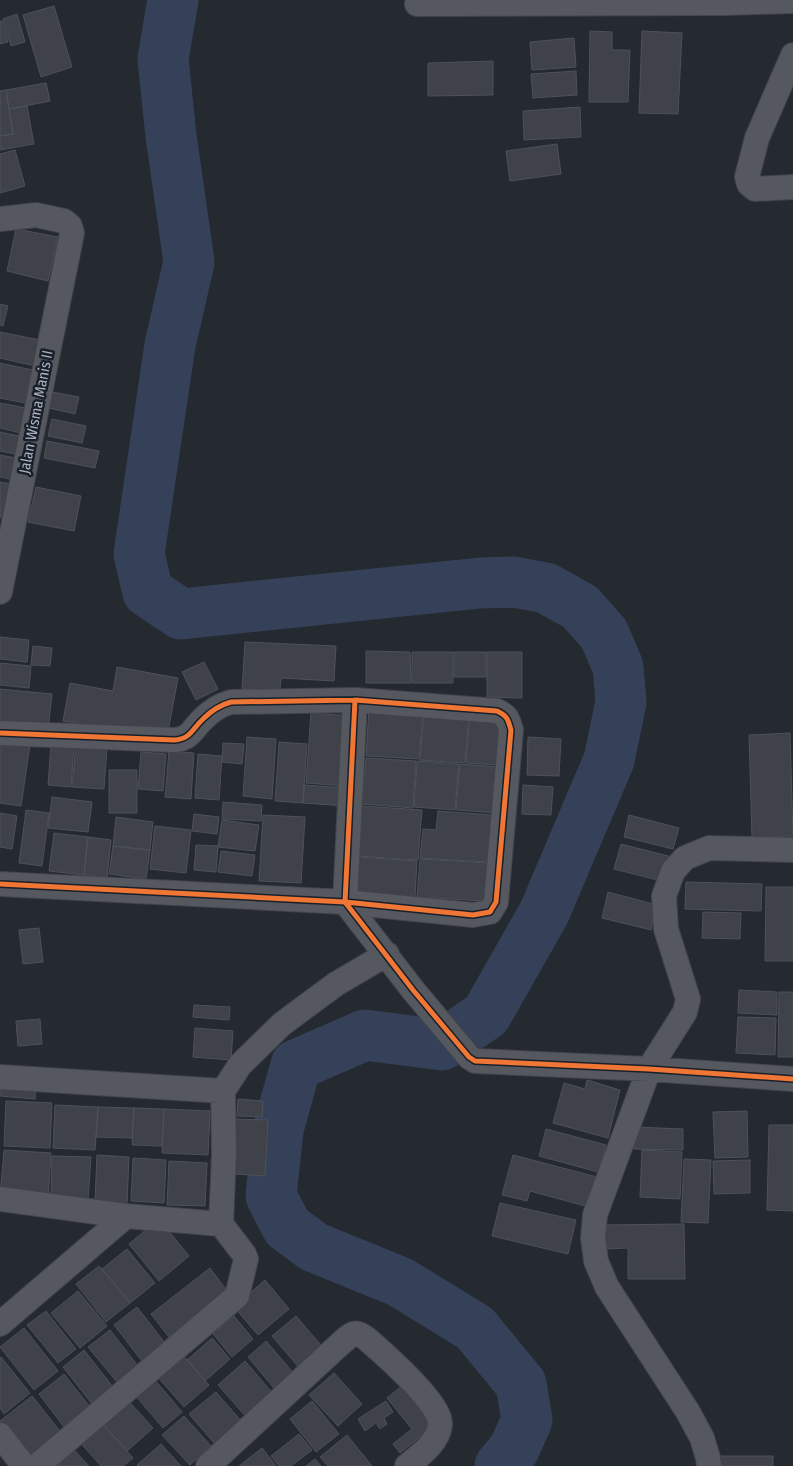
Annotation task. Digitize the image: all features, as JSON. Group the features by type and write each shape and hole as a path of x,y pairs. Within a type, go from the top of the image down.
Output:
{"street":[{"path":"417,4 793,1"},
{"path":"793,55 757,138 747,177 748,184 755,189 793,188"},
{"name":"Jalan Wisma Manis II","path":"0,219 36,215 64,221 70,226 72,233 0,592"},
{"path":"355,700 345,902 413,990 469,1057 475,1061 649,1069 793,1080"},
{"path":"0,733 174,740 183,739 215,709 231,702 355,700 497,711 504,714 511,730 496,902 490,912 473,915 345,902 0,884"},
{"path":"709,1466 702,1438 688,1412 606,1287 596,1261 593,1238 594,1215 649,1069 685,1012 688,999 666,929 664,896 673,871 685,858 709,848 793,850"},
{"path":"36,1466 237,1296 246,1259 221,1224 224,1154 223,1091 240,1066 282,1024 336,984 387,954"},
{"path":"0,1077 223,1091"},
{"path":"0,1199 126,1216 221,1224"},
{"path":"0,1324 126,1216"},
{"path":"208,1466 339,1344 351,1334 356,1333 360,1333 368,1339 416,1385 432,1404 439,1416 441,1424 432,1444 407,1466"},
{"path":"0,1435 24,1466"}],"building":[{"path":"54,6 72,67 41,77 23,15"},
{"path":"17,14 25,42 11,46 3,19"},
{"path":"0,21 2,21 8,42 0,44"},
{"path":"590,31 612,32 612,50 630,50 628,102 589,102"},
{"path":"642,31 682,33 678,114 639,113"},
{"path":"574,38 576,67 532,70 530,42"},
{"path":"493,61 493,95 428,96 428,63"},
{"path":"576,71 577,95 533,98 531,74"},
{"path":"46,83 50,101 9,109 6,90"},
{"path":"6,90 13,134 0,136 0,91"},
{"path":"27,106 34,144 0,150 0,136 13,134 9,109"},
{"path":"580,107 581,137 524,140 523,111"},
{"path":"557,144 561,174 510,181 506,151"},
{"path":"15,150 25,186 0,193 0,154"},
{"path":"16,229 58,237 48,281 7,271"},
{"path":"0,304 8,306 3,326 0,325"},
{"path":"0,332 40,340 35,366 0,358"},
{"path":"0,363 32,370 25,403 0,398"},
{"path":"52,392 79,397 75,414 49,408"},
{"path":"0,403 26,408 21,433 0,428"},
{"path":"52,419 86,426 82,443 48,436"},
{"path":"0,432 19,436 15,454 0,451"},
{"path":"47,441 99,451 95,468 44,458"},
{"path":"0,455 16,458 11,479 0,477"},
{"path":"0,482 11,484 5,518 0,517"},
{"path":"36,487 81,496 74,531 28,522"},
{"path":"0,637 29,640 27,662 0,659"},
{"path":"245,642 336,646 334,681 281,678 280,690 242,689"},
{"path":"33,646 52,648 50,666 31,665"},
{"path":"366,651 410,652 411,683 366,683"},
{"path":"412,652 453,652 453,683 412,683"},
{"path":"454,652 486,652 486,677 454,677"},
{"path":"487,652 522,652 522,698 487,697"},
{"path":"204,662 218,689 196,700 182,672"},
{"path":"0,663 31,666 29,688 0,685"},
{"path":"117,667 178,678 167,737 63,721 70,683 113,691"},
{"path":"0,689 52,694 48,730 0,725"},
{"path":"369,708 423,712 419,759 366,756"},
{"path":"424,712 469,715 465,763 420,760"},
{"path":"311,713 351,716 346,786 306,783"},
{"path":"470,715 500,717 497,765 466,763"},
{"path":"790,733 793,836 752,838 749,735"},
{"path":"247,737 276,739 272,799 243,796"},
{"path":"528,737 561,739 559,776 527,775"},
{"path":"0,741 30,745 21,806 0,803"},
{"path":"279,742 307,744 303,803 275,801"},
{"path":"223,743 244,744 242,764 222,762"},
{"path":"51,745 74,746 71,787 48,785"},
{"path":"76,745 107,747 104,789 72,787"},
{"path":"169,751 194,753 191,799 165,797"},
{"path":"141,752 166,754 163,791 138,789"},
{"path":"198,754 222,756 219,800 195,798"},
{"path":"366,758 416,761 413,808 362,804"},
{"path":"417,761 459,764 455,810 414,807"},
{"path":"460,764 499,767 496,813 456,810"},
{"path":"109,770 137,770 137,813 109,813"},
{"path":"304,785 348,788 347,806 303,803"},
{"path":"523,785 553,787 551,815 522,814"},
{"path":"52,797 92,802 88,832 48,828"},
{"path":"223,802 262,805 261,821 222,819"},
{"path":"362,806 422,810 418,860 358,856"},
{"path":"26,810 49,813 42,866 19,863"},
{"path":"438,811 492,815 488,862 420,858 423,829 436,830"},
{"path":"0,813 17,816 12,849 0,847"},
{"path":"194,814 219,817 217,834 192,831"},
{"path":"263,815 305,817 301,883 259,881"},
{"path":"629,815 679,828 673,849 624,837"},
{"path":"116,817 153,822 150,850 113,846"},
{"path":"222,820 259,825 255,851 218,847"},
{"path":"155,826 191,830 186,873 150,869"},
{"path":"54,833 88,837 84,875 49,871"},
{"path":"88,837 111,840 107,877 84,875"},
{"path":"621,844 672,857 666,882 614,869"},
{"path":"196,845 218,846 216,872 194,870"},
{"path":"113,846 150,850 146,879 109,874"},
{"path":"221,851 255,855 252,876 218,872"},
{"path":"357,857 417,861 415,897 354,893"},
{"path":"420,859 488,863 485,901 417,897"},
{"path":"686,882 762,884 761,911 685,909"},
{"path":"766,887 793,887 793,961 765,961"},
{"path":"608,892 657,905 651,930 602,918"},
{"path":"703,912 741,913 740,939 702,938"},
{"path":"39,928 43,962 23,964 19,930"},
{"path":"739,990 777,992 777,1015 738,1013"},
{"path":"779,992 793,992 793,1057 778,1057"},
{"path":"194,1005 230,1007 229,1020 193,1017"},
{"path":"738,1017 776,1018 775,1055 736,1053"},
{"path":"40,1019 42,1044 18,1046 16,1021"},
{"path":"195,1028 233,1031 231,1060 193,1057"},
{"path":"0,1080 36,1082 35,1099 0,1096"},
{"path":"587,1080 620,1090 608,1138 553,1123 564,1083 585,1089"},
{"path":"238,1099 263,1101 262,1117 237,1116"},
{"path":"6,1101 52,1103 50,1148 4,1146"},
{"path":"55,1105 98,1107 95,1150 53,1148"},
{"path":"98,1107 134,1108 132,1138 96,1137"},
{"path":"134,1108 164,1109 162,1146 132,1145"},
{"path":"164,1109 210,1111 208,1155 162,1153"},
{"path":"747,1111 748,1157 715,1158 713,1112"},
{"path":"236,1119 268,1120 265,1176 234,1174"},
{"path":"769,1125 793,1125 793,1211 767,1210"},
{"path":"635,1127 683,1129 683,1150 634,1149"},
{"path":"546,1129 606,1145 598,1172 539,1156"},
{"path":"4,1150 51,1153 48,1199 0,1196"},
{"path":"642,1150 682,1152 680,1199 640,1197"},
{"path":"97,1155 129,1157 127,1203 95,1201"},
{"path":"513,1155 597,1177 589,1207 530,1191 527,1201 502,1195"},
{"path":"52,1156 91,1157 88,1200 51,1198"},
{"path":"133,1158 166,1160 164,1203 131,1201"},
{"path":"684,1159 711,1160 708,1223 681,1222"},
{"path":"750,1160 750,1193 714,1194 713,1161"},
{"path":"169,1161 207,1163 205,1206 167,1205"},
{"path":"500,1203 576,1220 568,1254 492,1236"},
{"path":"159,1219 189,1256 159,1281 129,1244"},
{"path":"684,1224 685,1279 628,1279 628,1248 604,1249 604,1225"},
{"path":"127,1249 155,1283 130,1303 102,1269"},
{"path":"99,1266 130,1303 106,1322 76,1284"},
{"path":"210,1268 227,1291 169,1337 151,1314"},
{"path":"265,1280 289,1309 258,1335 234,1307"},
{"path":"78,1291 107,1326 80,1348 51,1313"},
{"path":"137,1307 165,1343 142,1361 114,1325"},
{"path":"46,1311 76,1349 58,1363 27,1325"},
{"path":"234,1316 253,1339 232,1357 213,1334"},
{"path":"296,1316 325,1350 301,1370 272,1336"},
{"path":"24,1328 58,1371 34,1390 0,1347"},
{"path":"110,1330 138,1366 117,1382 88,1347"},
{"path":"212,1338 230,1359 205,1381 187,1360"},
{"path":"266,1341 296,1376 278,1393 248,1357"},
{"path":"84,1350 113,1387 92,1404 63,1367"},
{"path":"180,1352 209,1385 184,1407 155,1374"},
{"path":"1,1357 30,1393 4,1414 0,1408"},
{"path":"245,1361 275,1396 248,1419 218,1385"},
{"path":"334,1373 362,1404 338,1426 309,1395"},
{"path":"64,1374 93,1411 67,1431 39,1394"},
{"path":"154,1379 182,1412 163,1428 135,1395"},
{"path":"407,1382 440,1421 400,1453 393,1444 412,1429 387,1398"},
{"path":"216,1392 248,1429 221,1451 189,1414"},
{"path":"32,1396 63,1435 26,1464 0,1430 0,1421"},
{"path":"126,1398 153,1428 127,1451 100,1421"},
{"path":"312,1401 339,1434 316,1452 290,1419"},
{"path":"386,1401 393,1412 384,1418 387,1424 380,1429 376,1423 365,1431 358,1419"},
{"path":"184,1416 211,1446 190,1465 162,1435"},
{"path":"100,1421 133,1458 123,1466 101,1466 78,1440"},
{"path":"299,1434 312,1450 291,1466 279,1466 271,1456"},
{"path":"347,1435 372,1466 328,1466 320,1457"},
{"path":"161,1444 181,1466 137,1465"},
{"path":"262,1448 276,1466 239,1466"},
{"path":"73,1449 89,1466 55,1466"},
{"path":"720,1456 773,1456 773,1466 720,1466"},
{"path":"315,1459 321,1466 306,1466"}],"waterway":[{"path":"173,0 163,59 171,136 189,262 170,345 139,554 148,592 181,614 480,583 514,582 546,588 580,607 604,634 618,667 621,702 609,760 544,913 486,1015 442,1045 365,1035 296,1065 278,1130 271,1196 287,1227 314,1247 400,1282 475,1328 521,1384 527,1420 514,1449 500,1466"}],"cycle path":[{"path":"0,733 174,740 188,736 209,713 231,702 355,700 497,711 507,719 511,730 496,902 490,912 473,915 345,902 355,700"},
{"path":"0,884 345,902 413,990 469,1057 475,1061 649,1069 793,1079"}]}
